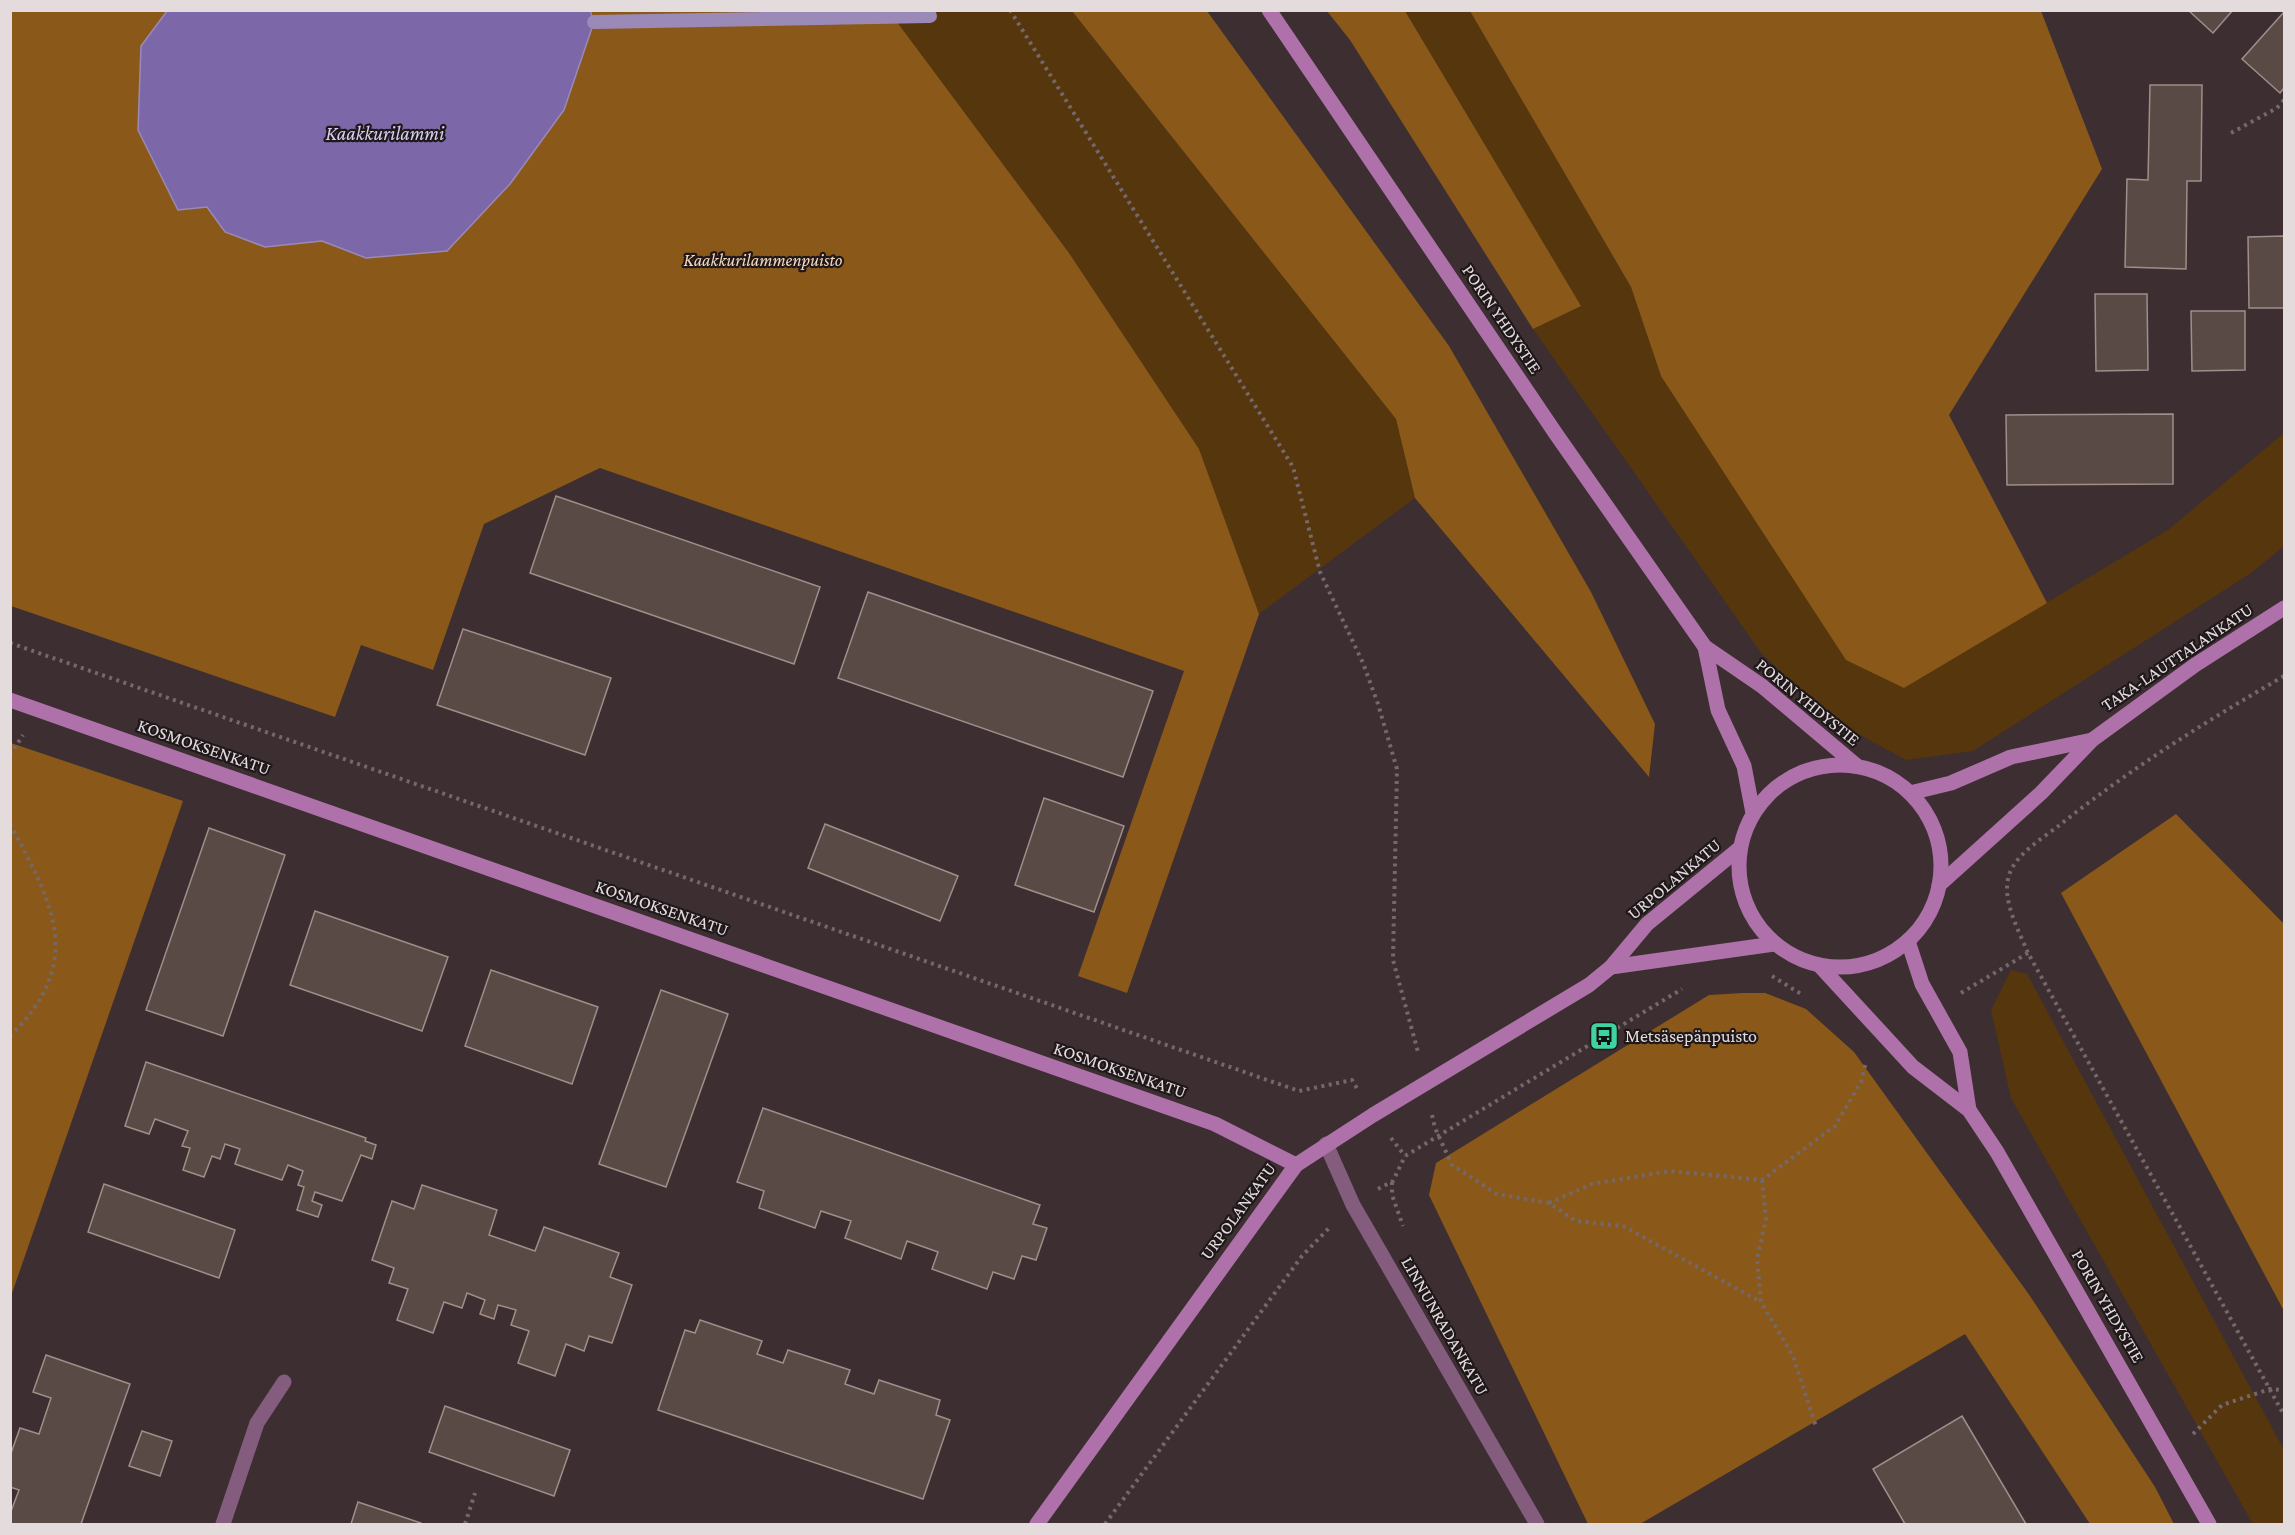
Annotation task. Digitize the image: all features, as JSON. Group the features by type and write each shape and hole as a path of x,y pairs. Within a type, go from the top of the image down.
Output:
{"main road":[{"name":"PORIN YHDYSTIE","path":"1269,10 1705,648 1762,686 1857,766"},
{"name":"TAKA-LAUTTALANKATU","path":"1939,885 2041,794 2092,740 2195,665 2284,608"},
{"name":"PORIN YHDYSTIE","path":"1705,648 1718,710 1744,766 1754,813"},
{"name":"KOSMOKSENKATU","path":"10,700 1215,1124 1296,1165"},
{"name":"TAKA-LAUTTALANKATU","path":"1910,793 1952,783 2011,758 2092,740"},
{"path":"1830,765 1857,766 1886,776 1910,793 1928,816 1937,838 1941,862 1939,885 1928,916 1908,941 1881,958 1855,965 1819,964 1802,959 1774,944 1758,924 1744,899 1739,867 1744,832 1763,800 1780,784 1802,772 1830,765"},
{"name":"URPOLANKATU","path":"1037,1524 1296,1165 1372,1115 1589,985 1611,967 1647,924 1740,848"},
{"name":"PORIN YHDYSTIE","path":"1908,941 1922,984 1960,1052 1969,1110"},
{"path":"1611,967 1774,944"},
{"name":"PORIN YHDYSTIE","path":"1819,964 1913,1067 1969,1110 1997,1152 2209,1524"}],"street":[{"name":"LINNUNRADANKATU","path":"1326,1144 1353,1205 1536,1524"},
{"path":"223,1524 257,1423 284,1382"}],"path":[{"path":"1010,10 1293,467 1320,572 1363,663 1397,769 1393,960 1438,1136 1452,1165 1497,1194 1549,1203 1576,1221 1623,1226 1761,1302"},
{"path":"2231,133 2277,108 2284,100"},
{"path":"10,643 1299,1091 1352,1080 1372,1115 1405,1156"},
{"path":"2284,676 2197,727 2113,783 2019,857 2008,878 2007,899 2028,953 2284,1415"},
{"path":"10,824 37,874 55,924 55,964 46,991 26,1021 10,1036"},
{"path":"1763,972 1779,978 1806,997"},
{"path":"1105,1524 1302,1256 1353,1205 1392,1181 1405,1156 1688,986"},
{"path":"1549,1203 1592,1184 1670,1171 1762,1179 1835,1126 1861,1082 1866,1061"},
{"path":"1762,1179 1766,1219 1757,1259 1761,1302 1793,1356 1816,1427"},
{"path":"2171,1456 2222,1405 2271,1389 2284,1390"},
{"path":"465,1524 475,1493"}],"shaded area":[{"path":"888,11 1072,11 1396,419 1415,498 1259,614 1199,449 1069,253"},
{"path":"1405,11 1470,11 1631,287 1661,376 1904,688 2168,530 2284,433 2284,546 2251,573 1973,751 1906,760 1831,719 1762,654 1533,329 1580,306"},
{"path":"2011,970 2027,974 2284,1450 2284,1524 2253,1524 2011,1098 1991,1010"}],"green space":[{"name":"Kaakkurilammenpuisto","path":"888,10 1069,253 1199,449 1259,614 1127,993 1078,976 1184,671 600,468 484,524 433,670 361,645 335,717 11,606 11,11 167,11 141,46 207,207 225,232 265,247 322,241 366,258 594,22 590,11"},
{"path":"1072,11 1207,11 1449,346 1591,592 1655,724 1649,777 1415,498 1396,419"},
{"path":"1327,11 1405,11 1581,306 1533,329 1350,40"},
{"path":"1470,11 2041,11 2102,169 1949,415 2047,603 1904,688 1846,660 1661,376 1631,287"},
{"path":"10,743 183,801 11,1296"},
{"path":"2176,814 2284,924 2284,1311 2061,893"},
{"path":"1765,993 1806,1009 1854,1052 2030,1296 2155,1487 2174,1524 2090,1524 1965,1334 1640,1524 1588,1524 1429,1195 1436,1163 1709,995"}],"water":[{"name":"Kaakkurilammi","path":"590,10 594,22 564,110 510,184 447,251 366,258 322,241 265,247 225,232 207,207 178,210 138,130 141,46 167,11"}],"building":[{"path":"2188,10 2233,10 2213,33"},
{"path":"2284,12 2284,88 2280,93 2242,59"},
{"path":"2150,85 2202,85 2201,181 2187,181 2186,269 2125,267 2127,179 2148,180"},
{"path":"2284,236 2284,308 2249,308 2248,237"},
{"path":"2095,294 2147,294 2148,370 2096,371"},
{"path":"2191,311 2245,311 2245,370 2192,371"},
{"path":"2173,414 2173,484 2007,485 2006,415"},
{"path":"556,496 820,587 794,664 530,573"},
{"path":"868,592 1153,691 1123,777 838,678"},
{"path":"463,629 611,678 585,755 437,705"},
{"path":"1044,798 1124,826 1094,912 1015,885"},
{"path":"825,824 958,876 940,921 808,868"},
{"path":"209,828 285,855 223,1036 146,1010"},
{"path":"315,911 448,957 422,1031 290,985"},
{"path":"491,970 598,1007 572,1084 465,1046"},
{"path":"661,990 728,1014 666,1187 599,1164"},
{"path":"146,1062 366,1138 365,1141 376,1145 372,1159 361,1155 342,1201 315,1192 312,1201 322,1205 318,1217 297,1210 304,1187 298,1185 303,1171 288,1165 282,1180 235,1164 240,1149 225,1144 220,1159 212,1156 204,1177 183,1170 190,1148 182,1146 188,1131 155,1119 149,1134 125,1126"},
{"path":"763,1108 1040,1205 1033,1224 1047,1228 1036,1260 1022,1256 1014,1279 993,1272 987,1289 932,1269 938,1252 907,1241 901,1259 845,1238 851,1221 821,1211 815,1228 759,1208 764,1191 737,1182"},
{"path":"104,1184 235,1230 219,1278 88,1232"},
{"path":"422,1185 497,1210 489,1235 535,1251 544,1227 619,1253 610,1277 632,1285 612,1343 589,1336 584,1351 566,1344 555,1376 518,1363 529,1331 511,1325 516,1310 498,1305 494,1319 480,1314 485,1300 467,1293 462,1308 444,1302 433,1333 397,1320 408,1289 389,1283 394,1268 372,1260 392,1201 414,1209"},
{"path":"700,1320 762,1341 757,1354 783,1363 788,1350 850,1370 845,1384 874,1394 879,1380 940,1400 936,1415 950,1420 923,1499 658,1410 685,1330 695,1333"},
{"path":"46,1355 130,1384 81,1524 10,1524 10,1514 19,1490 10,1487 10,1456 20,1428 39,1434 51,1398 33,1392"},
{"path":"445,1406 570,1450 554,1496 429,1452"},
{"path":"1962,1416 2026,1524 1905,1524 1873,1469"},
{"path":"142,1431 172,1441 160,1476 129,1466"},
{"path":"358,1502 421,1523 421,1524 351,1524"}],"waterway":[{"path":"594,22 930,16"}],"place":[{"name":"Metsäsepänpuisto","path":"1604,1036"}]}
